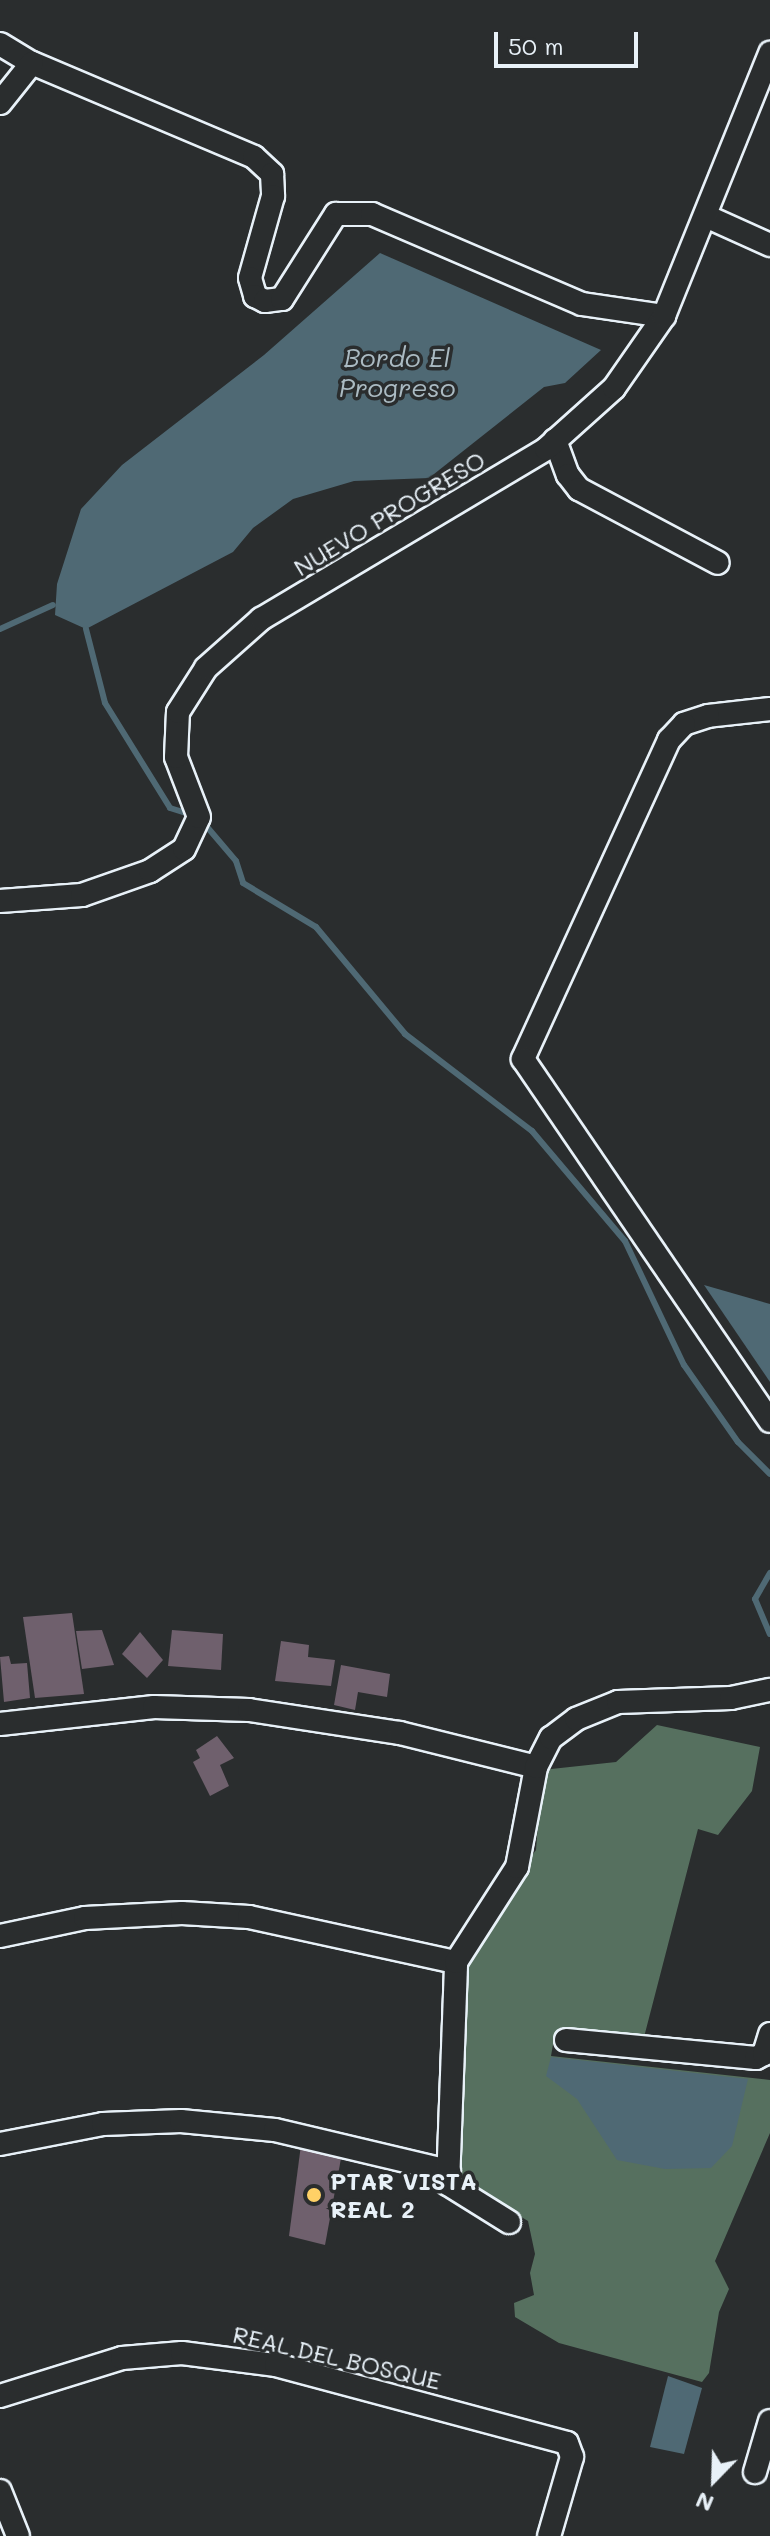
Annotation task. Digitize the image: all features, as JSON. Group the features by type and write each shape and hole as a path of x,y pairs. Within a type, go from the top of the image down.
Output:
{"street":[{"path":"0,44 32,63 254,157 272,174 273,196 250,278 255,296 265,301 282,299 336,214 372,214 582,304 664,316"},
{"name":"NUEVO PROGRESO","path":"0,901 82,895 150,871 184,849 199,817 176,757 178,712 206,668 261,619 555,440 614,388 664,316 708,217 770,53"},
{"path":"0,103 32,63"},
{"path":"708,217 770,245"},
{"path":"555,440 568,475 579,489 718,563"},
{"path":"770,709 708,716 684,724 669,740 523,1059 770,1421"},
{"path":"509,2222 458,2195 448,2184 456,1962 517,1867 536,1767 551,1738 576,1719 618,1702 731,1698 770,1690"},
{"path":"0,1724 154,1707 249,1710 400,1733 536,1767"},
{"path":"0,1936 85,1918 182,1913 249,1917 456,1962"},
{"path":"566,2040 756,2058 764,2054 770,2034"},
{"path":"0,2144 103,2124 181,2121 275,2130 449,2171"},
{"name":"REAL DEL BOSQUE","path":"0,2396 122,2358 193,2353 276,2365 567,2443 572,2457 549,2536"},
{"path":"755,2472 770,2421"},
{"path":"0,2491 18,2536"}],"green space":[{"path":"657,1725 760,1747 752,1791 718,1835 698,1829 643,2041 555,2033 551,2056 770,2080 770,2133 715,2261 729,2289 719,2312 709,2373 702,2382 559,2343 515,2317 514,2303 534,2295 530,2273 535,2254 528,2221 455,2177 451,1965 536,1850 542,1770 616,1762"}],"water":[{"name":"Bordo El Progreso","path":"380,253 601,350 565,383 544,387 429,478 354,481 293,499 253,528 233,552 86,629 55,615 57,584 81,509 122,465 264,355"},
{"path":"704,1285 770,1304 770,1382"},
{"path":"551,2057 748,2079 732,2146 711,2168 665,2169 617,2160 577,2099 546,2076"},
{"path":"668,2376 702,2388 684,2454 650,2447"}],"building":[{"path":"72,1613 84,1694 35,1698 23,1617"},
{"path":"102,1630 114,1665 82,1669 76,1631"},
{"path":"172,1630 223,1634 221,1670 168,1666"},
{"path":"140,1632 163,1660 147,1678 122,1654"},
{"path":"281,1641 309,1645 308,1657 335,1660 331,1686 275,1681"},
{"path":"9,1656 11,1664 27,1663 30,1698 4,1702 0,1657"},
{"path":"341,1665 390,1674 387,1697 358,1692 355,1710 334,1705"},
{"path":"217,1736 234,1758 220,1765 229,1786 210,1796 193,1762 200,1758 196,1750"},
{"name":"PTAR VISTA REAL 2","path":"301,2145 342,2153 325,2245 289,2236"}],"waterway":[{"path":"0,629 53,605"},
{"path":"86,629 105,703 170,808 193,815"},
{"path":"202,821 236,861 243,883 316,927 405,1034 532,1131 625,1241 684,1365 738,1442 770,1474"},
{"path":"770,1573 755,1599 770,1634"}],"place":[{"name":"PTAR VISTA REAL 2","path":"314,2195"}]}
